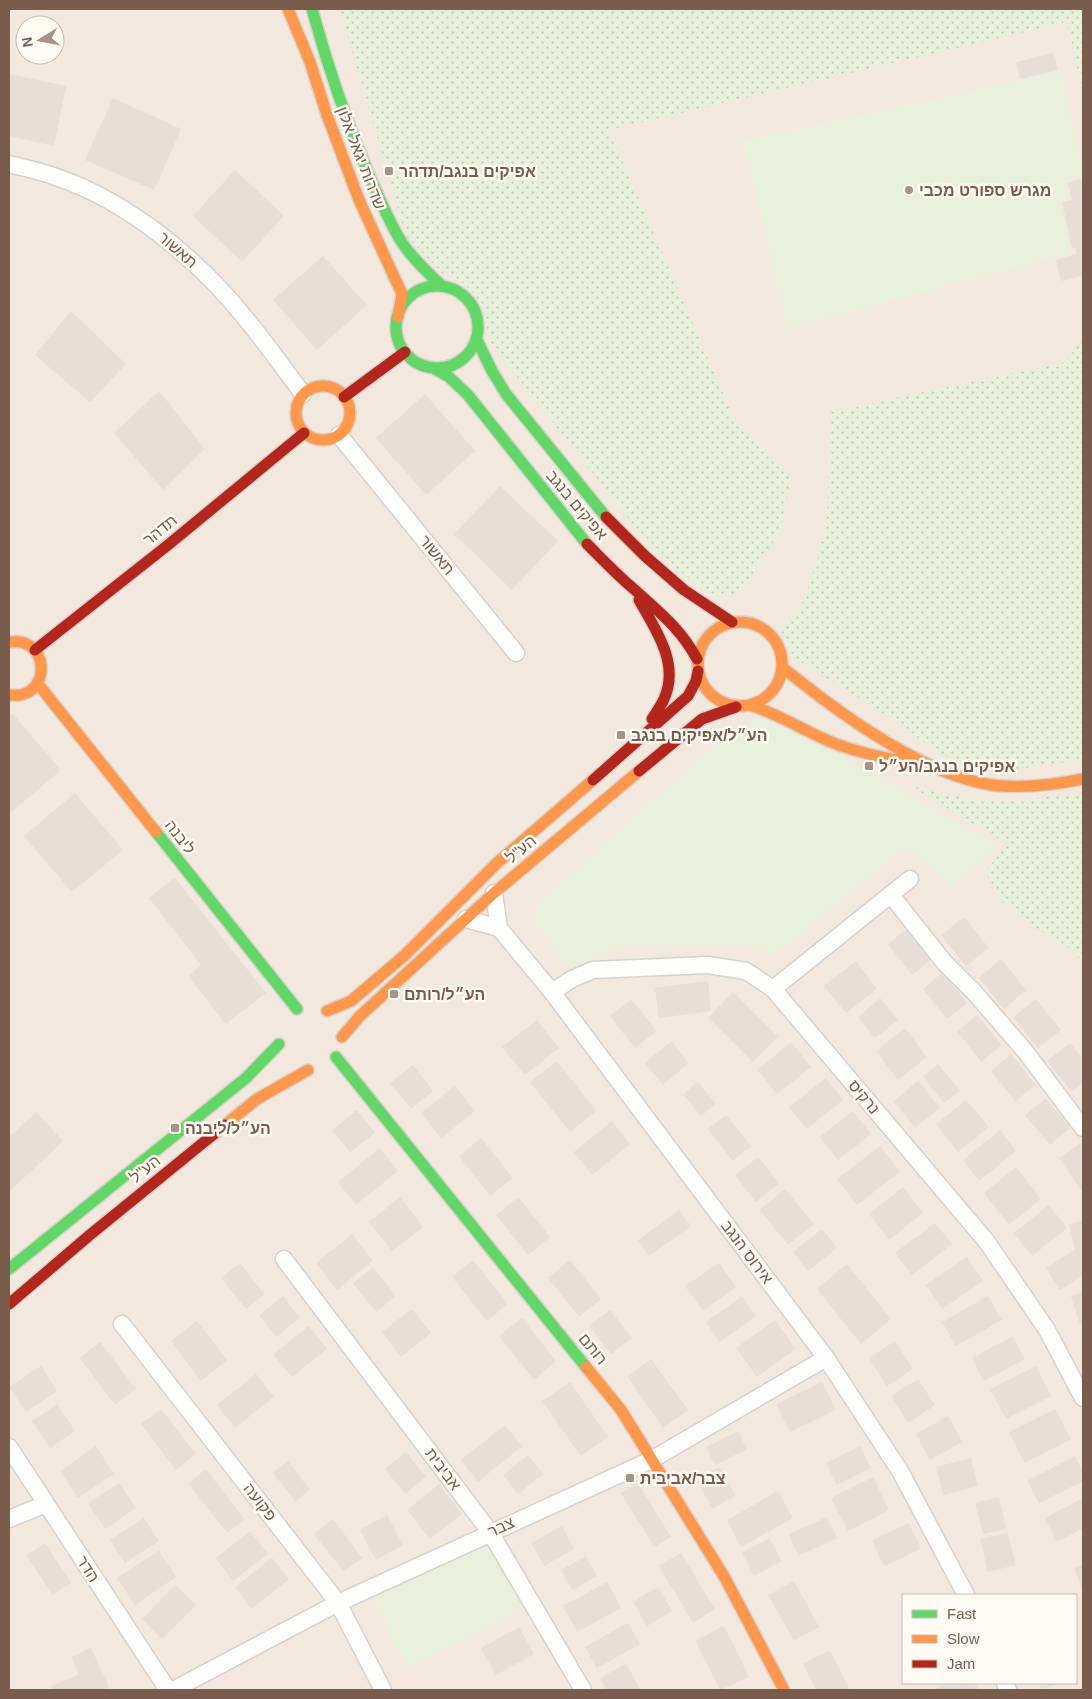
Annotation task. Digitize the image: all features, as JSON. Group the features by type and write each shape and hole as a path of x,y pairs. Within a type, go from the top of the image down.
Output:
{"street":[{"name":"שדרות יגאל אלון","path":"288,9 310,62 358,200 402,294 398,317"},
{"name":"שדרות יגאל אלון","path":"312,9 320,42 356,146 392,225 412,256 426,273 442,286"},
{"name":"תאשור","path":"9,164 57,177 82,188 106,199 154,230 200,269 245,317 303,394"},
{"path":"429,286 442,286 453,289 464,296 472,305 477,316 479,328 477,340 471,352 461,362 449,367 435,369 422,366 410,359 405,352 397,335 398,317 400,309 408,298 418,290 429,286"},
{"name":"אפיקים בנגב","path":"477,340 506,394 598,510 645,556 684,590 732,622"},
{"path":"344,396 405,352"},
{"name":"אפיקים בנגב","path":"435,369 449,377 468,395 585,542 634,590 663,614 688,641 697,659"},
{"path":"327,386 344,396 349,408 350,417 347,425 339,435 332,439 323,440 314,439 304,433 299,426 295,414 303,394 314,387 327,386"},
{"name":"תדהר","path":"35,650 304,433"},
{"name":"תאשור","path":"339,435 516,652"},
{"path":"634,590 666,651 670,666 667,694 634,745"},
{"path":"732,622 745,622 757,625 768,632 776,642 781,654 782,667 779,680 772,692 762,700 750,705 736,707 723,703 711,696 702,685 697,659 701,646 708,635 719,627 732,622"},
{"path":"9,642 24,642 35,650 41,659 43,668 38,684 32,690 24,694 9,695"},
{"path":"782,667 810,690 855,721 932,766 977,782 1027,788 1083,779"},
{"name":"הע\"ל","path":"315,1013 351,1001 405,955 497,863 688,696 696,681 698,671"},
{"name":"ליבנה","path":"38,684 315,1013 342,1037"},
{"path":"750,705 772,712 829,742 855,751 891,760 932,766"},
{"name":"הע\"ל","path":"342,1037 360,1016 494,893 688,730 702,719 736,707"},
{"path":"773,989 910,879"},
{"name":"אירוס הנגב","path":"494,893 500,928 552,992 826,1358 900,1472 965,1594"},
{"path":"891,895 944,962 973,991 1025,1051 1083,1128"},
{"path":"466,919 500,928"},
{"name":"נרקיס","path":"552,992 572,979 594,970 708,965 746,971 773,989 987,1242 1047,1330 1083,1398"},
{"path":"294,1064 323,1065 340,1048 342,1037"},
{"name":"הע\"ל","path":"9,1269 246,1078 280,1044"},
{"name":"הע\"ל","path":"9,1304 91,1234 257,1099 323,1065"},
{"name":"רותם","path":"323,1065 621,1410 725,1578 784,1690"},
{"name":"אביבית","path":"284,1259 490,1532 584,1690"},
{"name":"פקועה","path":"122,1324 338,1603 383,1690"},
{"name":"צבר","path":"173,1690 338,1603 651,1460 826,1358"},
{"name":"הדר","path":"9,1447 168,1690"},
{"path":"9,1519 46,1504"}],"shaded area":[{"path":"9,9 1083,9 1083,1690 9,1690"}],"green space":[{"path":"340,9 1083,9 1083,94 1067,22 609,130 735,421 767,449 791,477 780,532 742,590 733,595 713,597 653,550 496,350 490,341 482,306 474,294 463,283 444,275 406,236"},
{"name":"מגרש ספורט מכבי","path":"1060,72 1083,173 1083,175 1062,180 1066,201 1059,202 1071,253 788,328 743,141"},
{"path":"1083,339 1083,759 1020,769 972,765 936,753 904,726 793,657 781,633 804,600 818,557 827,520 831,412 1065,362"},
{"path":"769,718 795,730 997,846 952,887 907,846 773,955 761,948 750,946 659,943 615,948 569,966 534,921 538,904 702,756 744,724"},
{"path":"908,785 972,800 1016,801 1083,792 1083,963 1071,949 1033,926 1002,902 985,872 1007,844"},
{"path":"488,1546 524,1606 407,1668 373,1597"}],"building":[{"path":"1054,53 1058,70 1020,79 1016,62"},
{"path":"9,74 66,86 54,146 9,136"},
{"path":"113,98 181,129 154,190 85,160"},
{"path":"235,170 284,216 242,262 193,216"},
{"path":"1080,179 1083,193 1083,276 1061,281 1056,260 1077,254 1075,247 1072,248 1062,202 1072,200 1068,183"},
{"path":"323,256 367,305 317,350 273,300"},
{"path":"71,311 126,364 90,402 35,355"},
{"path":"159,391 205,449 163,490 114,433"},
{"path":"425,394 475,451 426,495 376,438"},
{"path":"500,486 558,541 512,590 454,534"},
{"path":"13,714 61,770 10,813 9,717"},
{"path":"75,793 123,850 72,892 24,836"},
{"path":"175,878 266,993 226,1024 188,976 201,965 149,898"},
{"path":"964,917 989,948 966,966 941,935"},
{"path":"908,928 933,958 912,975 888,944"},
{"path":"1001,959 1026,990 1004,1009 979,978"},
{"path":"856,961 877,989 846,1013 824,986"},
{"path":"943,972 967,1003 947,1019 923,989"},
{"path":"708,981 711,1011 659,1018 655,988"},
{"path":"733,992 778,1037 753,1062 708,1018"},
{"path":"880,998 898,1020 875,1038 858,1017"},
{"path":"631,999 657,1031 635,1048 610,1016"},
{"path":"1036,999 1061,1030 1038,1048 1013,1017"},
{"path":"977,1015 1002,1045 981,1062 957,1031"},
{"path":"537,1020 559,1048 525,1075 502,1047"},
{"path":"905,1028 927,1057 898,1080 876,1051"},
{"path":"671,1041 689,1063 663,1085 645,1063"},
{"path":"791,1042 811,1067 777,1094 758,1070"},
{"path":"1070,1043 1083,1059 1083,1083 1072,1092 1047,1061"},
{"path":"1011,1054 1036,1085 1015,1101 991,1071"},
{"path":"557,1061 596,1111 570,1132 530,1082"},
{"path":"938,1064 960,1091 944,1103 923,1076"},
{"path":"413,1065 433,1091 411,1109 390,1083"},
{"path":"826,1078 843,1100 807,1129 789,1107"},
{"path":"918,1081 940,1108 915,1128 894,1101"},
{"path":"698,1082 716,1104 701,1116 683,1094"},
{"path":"455,1086 475,1111 441,1138 421,1113"},
{"path":"1046,1098 1070,1128 1050,1145 1025,1115"},
{"path":"966,1100 989,1127 958,1152 936,1124"},
{"path":"357,1110 375,1133 350,1152 332,1130"},
{"path":"853,1111 871,1134 838,1160 820,1137"},
{"path":"36,1112 63,1141 9,1192 9,1137"},
{"path":"726,1115 751,1146 733,1161 708,1129"},
{"path":"612,1121 630,1144 592,1175 574,1152"},
{"path":"1000,1130 1016,1151 979,1181 963,1160"},
{"path":"481,1138 513,1178 490,1196 459,1156"},
{"path":"1081,1143 1083,1147 1083,1188 1081,1190 1059,1158"},
{"path":"880,1146 900,1172 857,1205 837,1179"},
{"path":"380,1148 398,1171 356,1205 338,1182"},
{"path":"758,1157 779,1183 756,1202 735,1175"},
{"path":"1016,1167 1041,1199 1009,1225 984,1193"},
{"path":"903,1187 923,1213 889,1240 869,1214"},
{"path":"785,1189 814,1224 788,1245 760,1210"},
{"path":"400,1197 423,1227 392,1251 369,1222"},
{"path":"518,1197 550,1237 528,1255 496,1215"},
{"path":"1049,1205 1067,1228 1032,1256 1014,1233"},
{"path":"679,1210 691,1226 649,1256 638,1240"},
{"path":"1083,1221 1083,1275 1060,1290 1046,1268 1075,1250 1069,1224"},
{"path":"935,1223 952,1244 912,1275 895,1253"},
{"path":"822,1229 837,1248 808,1271 793,1252"},
{"path":"352,1234 373,1261 337,1290 316,1263"},
{"path":"967,1257 983,1281 942,1309 926,1285"},
{"path":"473,1260 508,1304 487,1321 452,1277"},
{"path":"570,1260 601,1299 579,1317 548,1278"},
{"path":"240,1263 264,1294 246,1309 221,1278"},
{"path":"719,1263 736,1287 703,1311 685,1286"},
{"path":"847,1264 891,1319 861,1344 817,1289"},
{"path":"373,1267 396,1296 376,1312 353,1283"},
{"path":"1083,1292 1083,1323 1080,1324 1071,1296"},
{"path":"283,1296 300,1318 276,1337 259,1315"},
{"path":"742,1296 756,1316 720,1342 706,1322"},
{"path":"988,1296 1002,1320 956,1346 942,1322"},
{"path":"412,1309 431,1333 401,1357 382,1332"},
{"path":"610,1310 632,1338 611,1354 589,1326"},
{"path":"522,1318 556,1361 534,1380 499,1336"},
{"path":"775,1320 796,1349 757,1377 736,1348"},
{"path":"197,1321 227,1360 201,1381 171,1341"},
{"path":"309,1326 327,1349 292,1377 273,1354"},
{"path":"1013,1336 1025,1359 984,1381 972,1358"},
{"path":"895,1341 913,1369 887,1386 869,1358"},
{"path":"100,1342 136,1389 115,1405 80,1358"},
{"path":"651,1359 688,1410 663,1428 627,1376"},
{"path":"41,1366 57,1391 26,1412 9,1387"},
{"path":"1036,1366 1051,1396 1006,1419 990,1389"},
{"path":"256,1374 274,1397 235,1428 217,1405"},
{"path":"918,1379 935,1405 908,1423 891,1396"},
{"path":"570,1382 608,1437 581,1456 542,1401"},
{"path":"822,1382 836,1410 790,1432 776,1404"},
{"path":"57,1404 75,1431 50,1448 32,1421"},
{"path":"161,1409 196,1454 176,1470 141,1424"},
{"path":"1055,1409 1071,1439 1025,1463 1009,1432"},
{"path":"948,1416 962,1442 930,1460 916,1434"},
{"path":"505,1425 522,1446 478,1482 461,1460"},
{"path":"738,1431 747,1449 715,1465 706,1447"},
{"path":"96,1446 114,1474 78,1498 60,1471"},
{"path":"860,1446 871,1468 837,1485 826,1463"},
{"path":"406,1452 426,1477 405,1494 385,1469"},
{"path":"528,1455 543,1474 518,1494 503,1475"},
{"path":"1075,1456 1083,1472 1083,1481 1039,1503 1027,1481"},
{"path":"971,1458 978,1486 943,1495 936,1467"},
{"path":"288,1461 310,1490 295,1501 273,1473"},
{"path":"719,1467 736,1495 713,1509 696,1480"},
{"path":"206,1469 245,1520 227,1533 188,1483"},
{"path":"873,1477 889,1510 848,1531 831,1498"},
{"path":"119,1483 136,1508 105,1529 88,1503"},
{"path":"638,1483 671,1537 654,1547 621,1493"},
{"path":"439,1484 462,1514 430,1539 407,1510"},
{"path":"778,1491 793,1518 741,1547 727,1520"},
{"path":"999,1497 1006,1529 983,1534 975,1503"},
{"path":"1083,1498 1083,1528 1057,1542 1045,1518"},
{"path":"387,1515 403,1545 376,1560 360,1530"},
{"path":"827,1517 837,1538 798,1556 789,1534"},
{"path":"144,1518 159,1541 125,1563 110,1540"},
{"path":"333,1519 362,1558 344,1572 314,1534"},
{"path":"909,1523 921,1549 884,1566 872,1540"},
{"path":"562,1526 574,1549 544,1566 531,1543"},
{"path":"250,1531 268,1554 233,1581 216,1558"},
{"path":"1008,1533 1016,1565 988,1572 980,1539"},
{"path":"769,1538 782,1561 754,1576 742,1553"},
{"path":"45,1543 71,1583 53,1595 26,1555"},
{"path":"159,1551 176,1577 135,1605 117,1578"},
{"path":"681,1553 715,1609 693,1623 659,1566"},
{"path":"586,1556 597,1576 572,1590 561,1570"},
{"path":"272,1558 289,1579 251,1609 235,1587"},
{"path":"1083,1565 1083,1590 1074,1568"},
{"path":"794,1581 819,1627 794,1641 768,1595"},
{"path":"607,1582 621,1608 577,1632 563,1606"},
{"path":"175,1585 196,1605 162,1639 142,1619"},
{"path":"658,1587 672,1611 647,1626 633,1602"},
{"path":"628,1623 640,1644 597,1668 585,1647"},
{"path":"724,1626 749,1677 720,1690 695,1641"},
{"path":"519,1627 534,1654 496,1675 481,1648"},
{"path":"91,1648 109,1687 102,1690 52,1690 51,1686 79,1674 71,1657"},
{"path":"830,1650 850,1690 816,1690 803,1664"},
{"path":"626,1664 641,1690 607,1690 600,1678"},
{"path":"948,1684 976,1684 978,1690 931,1690"},
{"path":"1039,1684 1058,1684 1041,1689"}],"traffic: fast":[{"path":"312,9 347,118 386,214 407,250 442,286"},
{"path":"437,286 453,289 466,298 475,311 478,327 475,343 466,356 453,365 437,368 421,365 408,356 399,343 396,327 399,311 408,298 421,289 437,286"},
{"path":"477,340 506,394 606,517"},
{"path":"435,369 449,377 468,395 587,544"},
{"path":"156,832 297,1009"},
{"path":"9,1269 246,1078 279,1044"},
{"path":"336,1057 586,1367"}],"traffic: slow":[{"path":"288,9 310,62 327,115 359,200 402,294 398,317"},
{"path":"318,386 328,386 338,390 346,398 350,413 346,428 338,436 328,440 318,440 308,436 300,428 296,418 296,408 300,398 308,390 318,386"},
{"path":"740,622 756,625 770,634 779,648 782,664 779,680 770,694 756,703 740,706 724,703 710,694 701,680 698,664 701,648 710,634 724,625 740,622"},
{"path":"9,642 22,642 32,647 37,653 41,668 37,684 32,690 22,695 9,695"},
{"path":"782,667 828,703 881,739 938,769 965,779 992,785 1015,787 1049,785 1083,779"},
{"path":"38,684 156,832"},
{"path":"750,705 841,746 916,764"},
{"path":"342,1037 360,1016 494,893 639,771"},
{"path":"327,1011 351,1001 405,955 497,863 593,780"},
{"path":"225,1125 257,1099 308,1070"},
{"path":"586,1367 621,1410 725,1578 784,1690"}],"traffic: jam":[{"path":"344,397 405,352"},
{"path":"35,650 168,545 304,433"},
{"path":"606,517 645,556 684,590 732,622"},
{"path":"587,544 669,621 684,638 697,659"},
{"path":"639,600 659,635 668,660 668,686 664,699 652,719"},
{"path":"593,780 688,696 696,681 698,671"},
{"path":"639,771 702,719 736,707"},
{"path":"9,1304 91,1234 225,1125"}],"place":[{"name":"אפיקים בנגב/תדהר","path":"389,171"},
{"name":"מגרש ספורט מכבי","path":"909,190"},
{"name":"הע״ל/אפיקים בנגב","path":"621,735"},
{"name":"אפיקים בנגב/הע״ל","path":"869,766"},
{"name":"הע״ל/רותם","path":"394,994"},
{"name":"הע״ל/ליבנה","path":"175,1128"},
{"name":"צבר/אביבית","path":"630,1478"}]}
